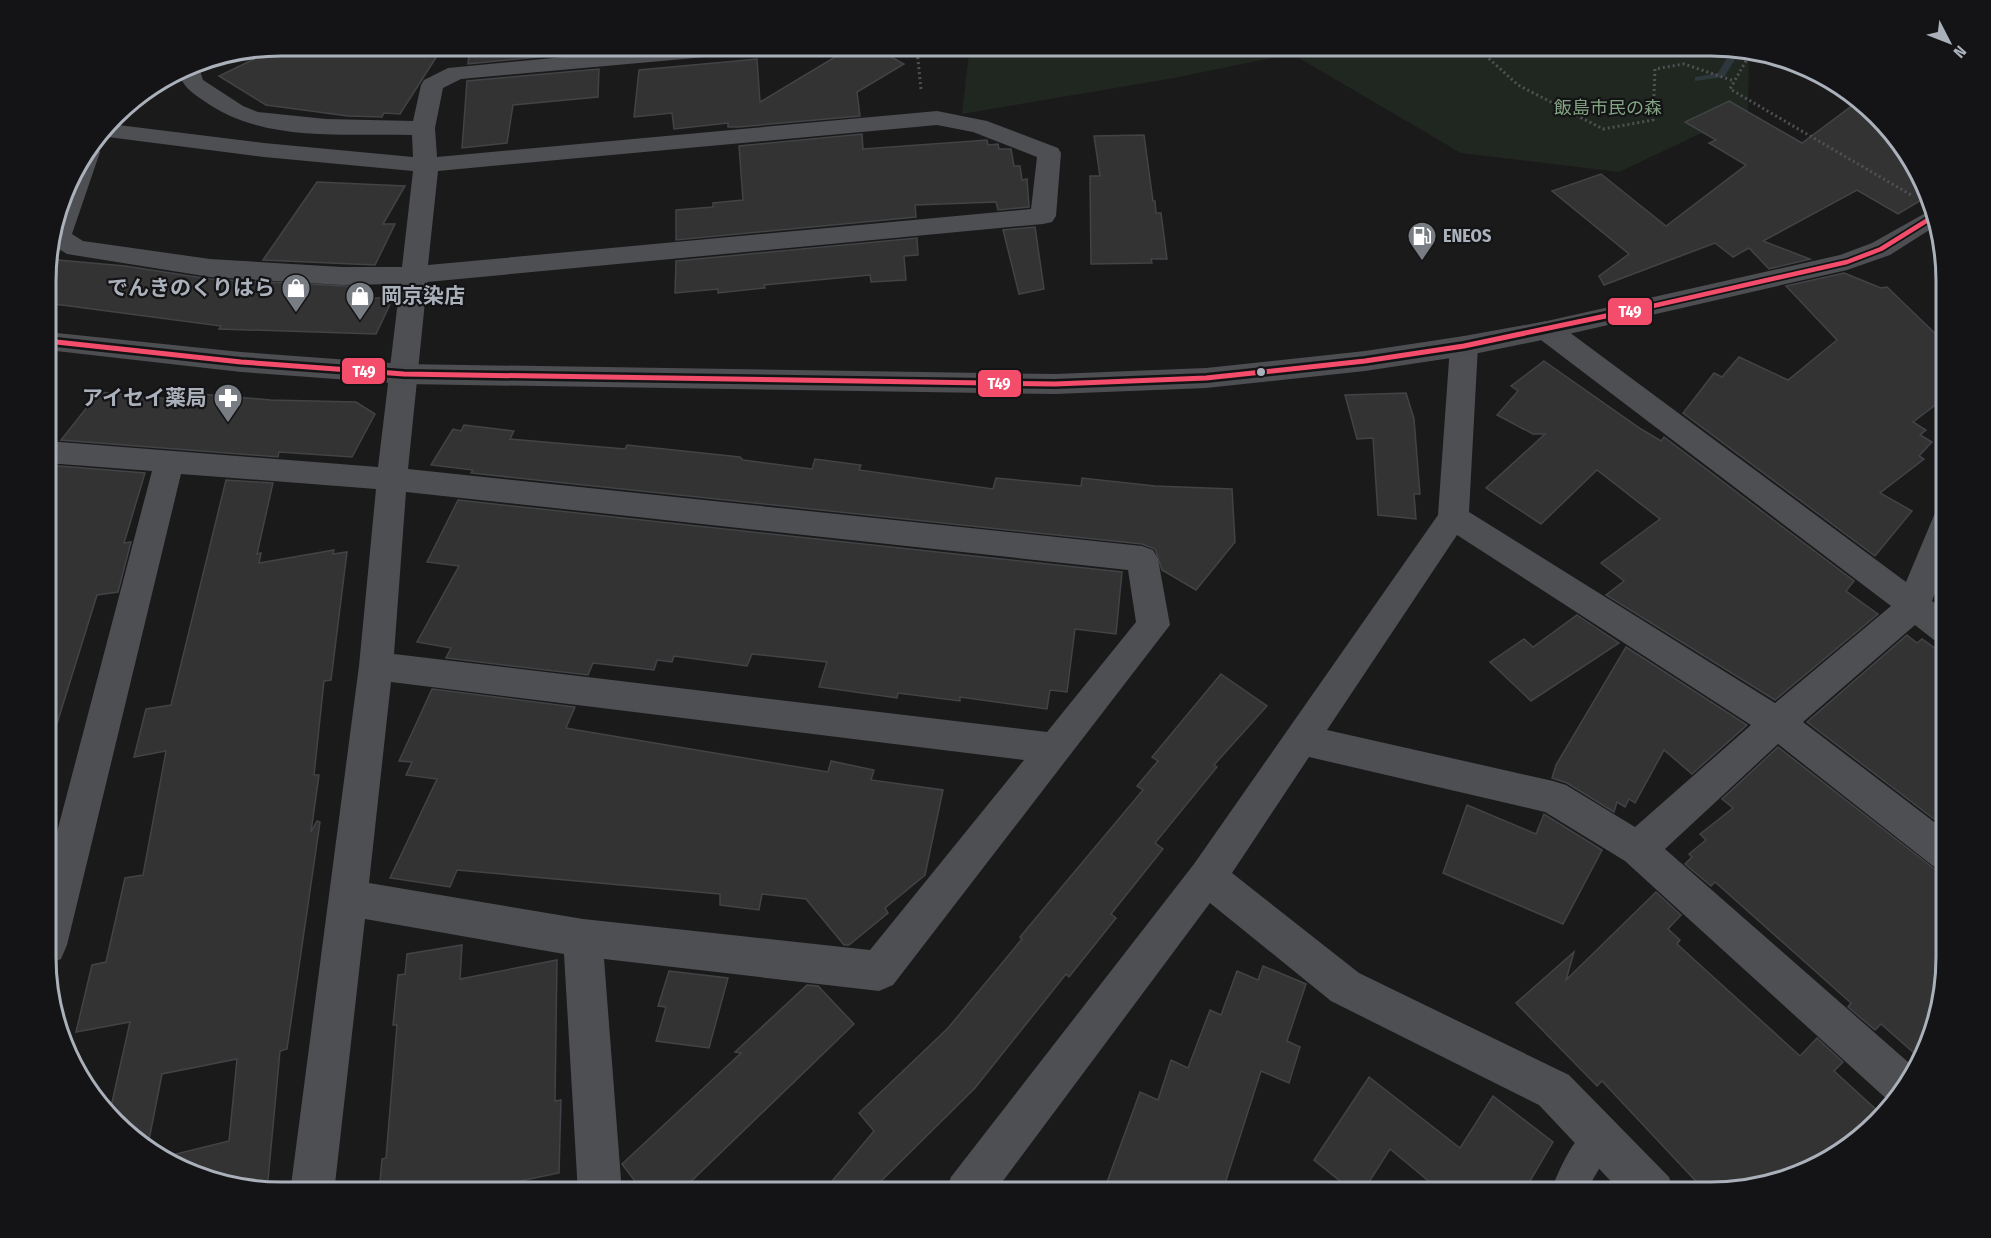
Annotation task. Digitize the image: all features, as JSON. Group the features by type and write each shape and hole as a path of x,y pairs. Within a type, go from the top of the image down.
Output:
{"street":[{"path":"313,1182 376,666 392,479 426,165 423,128 432,85 456,73 642,56"},
{"path":"191,75 193,83 236,111 254,117 282,123 423,128"},
{"path":"60,238 76,248 210,268 342,276 414,275 1043,216 1049,153 979,126 937,118 426,165 264,150 112,131"},
{"path":"63,222 72,197"},
{"path":"56,342 241,362 404,374 1055,384 1206,378 1365,361 1464,346 1548,330 1846,262 1881,249 1924,208"},
{"path":"1548,330 1936,623"},
{"path":"975,1182 1208,877 1453,517 1464,346"},
{"path":"56,453 392,479 1142,559 1152,625 879,971 583,938 348,898"},
{"path":"56,909 169,463"},
{"path":"1453,517 1777,723 1936,846"},
{"path":"1638,849 1777,723 1912,607 1936,547"},
{"path":"376,666 1054,748"},
{"path":"1302,740 1553,797 1638,849 1898,1081"},
{"path":"1208,877 1344,987 1554,1090 1643,1182"},
{"path":"583,938 599,1182"}],"lane":[{"path":"1572,1182 1582,1163 1600,1138"}],"path":[{"path":"874,124 875,117 923,88 918,56"},
{"path":"1486,56 1518,85 1603,129 1653,120 1655,69 1684,64 1733,80"},
{"path":"1747,58 1730,89 1924,208"}],"green space":[{"name":"飯島市民の森","path":"969,56 1282,56 1174,78 962,114"},
{"name":"飯島市民の森","path":"1295,56 1725,56 1749,59 1748,111 1619,172 1461,153"}],"building":[{"path":"259,56 437,56 400,114 384,113 382,117 348,116 266,105 219,76"},
{"path":"469,56 549,56 468,64"},
{"path":"837,56 890,56 904,64 857,92 860,116 738,127 728,127 728,123 674,129 672,113 634,117 639,70 757,59 760,102"},
{"path":"599,69 598,97 513,105 507,143 462,148 467,81"},
{"path":"1729,101 1802,143 1852,106 1880,132 1898,156 1921,201 1898,214 1857,190 1763,241 1810,259 1769,269 1749,248 1733,257 1715,243 1604,285 1599,276 1629,254 1552,191 1601,174 1666,226 1746,165 1709,143 1716,140 1685,122"},
{"path":"862,134 863,149 987,140 988,145 998,144 999,149 1011,149 1014,166 1020,166 1022,180 1027,179 1029,207 998,210 996,202 915,205 916,217 676,240 676,210 713,207 713,203 743,200 739,146"},
{"path":"1144,135 1153,201 1155,201 1156,213 1161,213 1167,259 1151,259 1152,263 1091,264 1090,176 1100,176 1094,136"},
{"path":"317,182 405,186 383,224 395,224 375,265 263,260"},
{"path":"1035,227 1044,289 1019,294 1003,230"},
{"path":"917,238 918,255 904,256 906,280 871,282 870,275 764,285 765,288 718,293 718,289 675,293 676,261"},
{"path":"56,260 125,266 210,279 363,287 358,298 393,298 376,334 219,329 221,326 56,304"},
{"path":"1844,273 1881,288 1887,287 1936,334 1936,405 1913,422 1926,430 1920,435 1932,442 1919,456 1924,459 1880,493 1912,511 1875,556 1683,413 1714,373 1722,377 1739,357 1788,380 1837,340 1786,286"},
{"path":"1544,361 1641,429 1661,441 1664,437 1854,581 1846,591 1878,614 1775,700 1606,595 1624,581 1601,563 1660,519 1597,470 1541,524 1486,488 1545,434 1533,434 1497,415 1518,391 1511,386"},
{"path":"99,392 171,399 177,392 271,400 356,402 375,414 352,457 279,452 278,457 61,440"},
{"path":"1406,393 1414,419 1420,494 1414,494 1416,519 1378,515 1373,438 1357,439 1345,395"},
{"path":"464,425 514,431 510,439 625,449 627,445 740,457 743,460 812,469 815,459 861,465 859,470 993,489 996,478 1081,486 1082,478 1155,486 1232,489 1235,542 1196,590 1162,570 1155,549 1142,544 471,473 473,470 431,465 453,429 461,431"},
{"path":"56,466 145,473 124,543 131,542 118,592 97,595 56,727"},
{"path":"226,480 273,483 257,554 261,553 259,563 334,550 333,554 347,552 331,680 324,681 314,775 319,775 311,832 317,821 320,822 287,1049 280,1051 268,1182 251,1181 208,1171 173,1155 229,1141 237,1059 162,1074 149,1140 111,1106 130,1022 76,1032 92,965 106,962 125,878 143,875 166,751 134,757 146,709 171,705"},
{"path":"458,500 1122,572 1116,634 1075,629 1067,692 1050,690 1047,709 960,697 960,701 898,693 897,698 819,687 827,662 752,654 747,666 674,656 672,662 657,660 654,670 593,663 588,675 446,658 451,648 417,642 459,566 427,562"},
{"path":"1577,615 1619,643 1531,701 1490,662 1524,639 1533,647"},
{"path":"1907,635 1917,643 1922,639 1936,649 1936,817 1934,819 1807,722"},
{"path":"1626,647 1747,725 1692,774 1664,750 1635,803 1629,799 1625,807 1617,802 1614,812 1567,783 1552,778 1556,765"},
{"path":"1221,674 1267,706 1214,765 1217,767 1155,843 1163,849 1111,914 1116,918 1069,977 1066,974 975,1088 880,1182 831,1182 874,1131 859,1113 948,1028 1022,939 1020,937 1143,790 1137,786 1158,761 1152,757"},
{"path":"432,689 575,707 566,728 828,772 831,761 874,770 871,780 943,790 925,875 885,908 888,913 849,945 844,945 806,899 762,894 759,910 720,905 720,894 457,870 450,887 390,878 437,779 406,775 412,762 399,761"},
{"path":"1778,747 1936,870 1934,987 1924,1030 1914,1053 1881,1024 1875,1030 1848,1007 1851,1003 1715,882 1711,886 1685,864 1692,857 1689,854 1706,840 1700,834 1733,808 1722,799"},
{"path":"1467,805 1536,834 1544,814 1602,850 1563,924 1443,873"},
{"path":"1656,892 1681,915 1668,929 1680,940 1677,944 1800,1056 1817,1038 1843,1062 1834,1071 1876,1109 1859,1127 1835,1145 1783,1171 1740,1181 1697,1182 1602,1081 1597,1086 1516,1003 1574,952 1566,980"},
{"path":"462,945 460,979 557,960 555,1101 561,1100 559,1173 515,1182 380,1182 382,1159 386,1158 397,1025 393,1025 398,975 405,974 407,954"},
{"path":"1263,966 1306,984 1287,1041 1300,1047 1289,1083 1261,1071 1226,1182 1107,1182 1140,1092 1158,1100 1171,1060 1188,1068 1210,1010 1221,1015 1237,971 1258,980"},
{"path":"669,971 728,978 709,1048 656,1041 666,1007 658,1006"},
{"path":"807,985 818,986 854,1024 690,1182 636,1182 622,1164 741,1053 735,1052"},
{"path":"1369,1077 1460,1148 1493,1096 1553,1142 1529,1182 1430,1182 1390,1149 1369,1182 1341,1182 1314,1160"}],"waterway":[{"path":"1698,79 1721,75 1732,56"}],"transit line":[{"name":"T49","path":"56,342 241,362 404,374 1055,384 1206,378 1365,361 1464,346 1547,330 1847,262 1881,249 1927,220"}],"place":[{"name":"ENEOS","path":"1422,262"},
{"name":"でんきのくりはら","path":"296,314"},
{"name":"岡京染店","path":"360,322"},
{"name":"アイセイ薬局","path":"228,424"}]}
